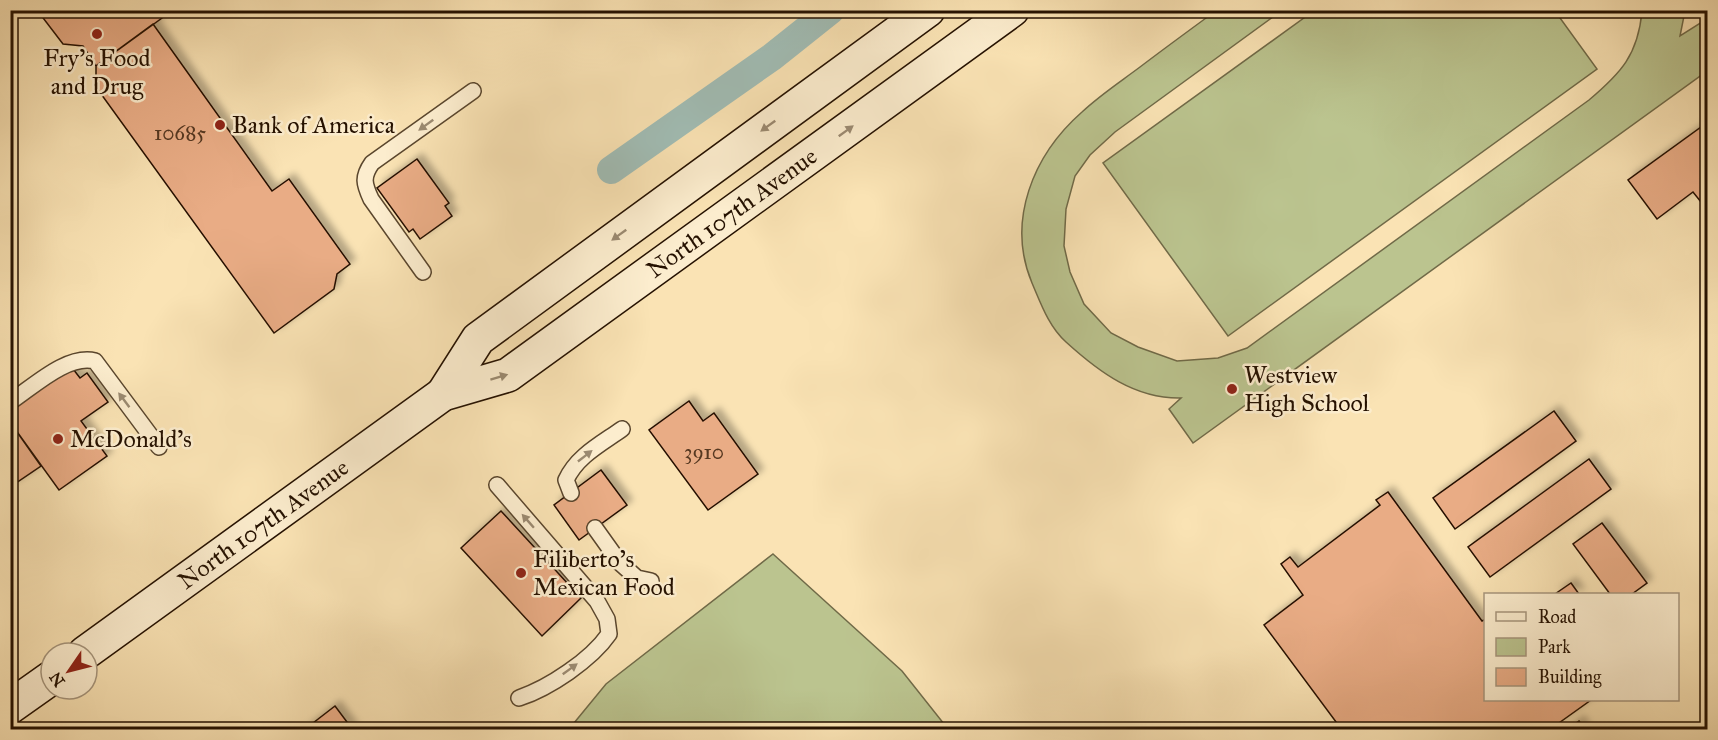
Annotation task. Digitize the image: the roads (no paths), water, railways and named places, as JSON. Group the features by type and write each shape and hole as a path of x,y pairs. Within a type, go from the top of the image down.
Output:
{"main road":[{"name":"North 107th Avenue","path":"443,393 478,339 928,10"},
{"name":"North 107th Avenue","path":"99,643 443,393 508,375 1012,10"},
{"path":"10,707 39,686"}],"lane":[{"path":"423,272 371,200 364,186 364,175 372,163 473,91"},
{"path":"10,402 67,364 84,358 95,361 159,447"},
{"path":"571,493 566,480 571,468 622,429"},
{"path":"497,484 597,601 607,619 609,634 600,647 554,681 537,692 519,698"},
{"path":"595,528 620,563 637,578 651,581"}],"waterway":[{"path":"611,170 772,57 831,10"}],"place":[{"name":"Fry's Food and Drug","path":"97,34"},
{"name":"Bank of America","path":"220,125"},
{"name":"Westview High School","path":"1232,389"},
{"name":"McDonald's","path":"58,439"},
{"name":"Filiberto's Mexican Food","path":"521,573"}]}
